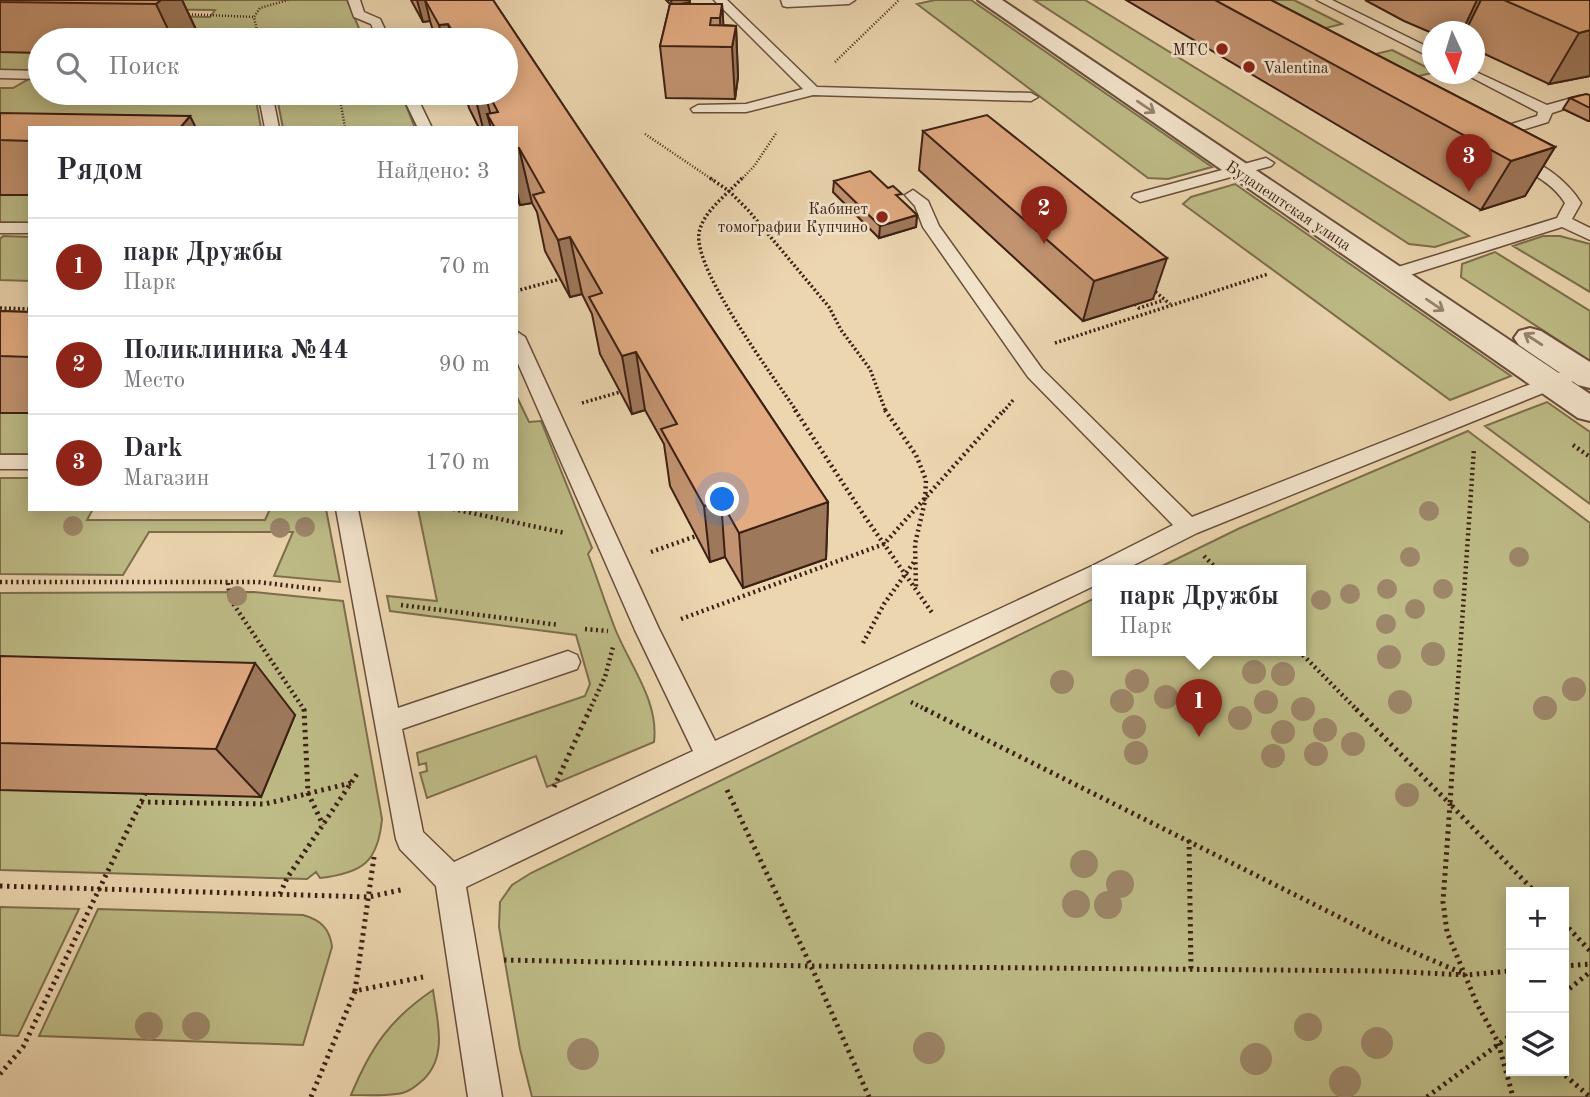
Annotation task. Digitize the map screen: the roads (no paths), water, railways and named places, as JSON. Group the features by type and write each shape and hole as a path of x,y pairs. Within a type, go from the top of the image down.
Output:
{"street":[{"name":"Будапештская улица","path":"988,0 1590,410"},
{"name":"Будапештская улица","path":"1018,0 1466,296"},
{"path":"1512,326 1586,374"}],"lane":[{"path":"354,0 358,14 376,22 379,28"},
{"path":"720,0 806,90"},
{"path":"787,0 849,0"},
{"path":"1323,0 1422,49"},
{"path":"0,74 28,75"},
{"path":"1485,80 1546,110 1579,100 1590,100"},
{"path":"698,109 746,108 806,90 1031,97"},
{"path":"267,105 272,126"},
{"path":"414,105 424,126"},
{"path":"1546,110 1543,119 1477,139 1553,179 1567,191 1573,203 1563,221"},
{"path":"1140,197 1266,163"},
{"path":"913,195 922,204 931,227 1035,373 1189,527"},
{"path":"1391,275 1563,221 1590,234"},
{"path":"0,228 28,228"},
{"path":"518,341 647,630 709,755"},
{"path":"1113,565 1189,527 1551,383 1586,374"},
{"path":"0,462 28,462"},
{"path":"347,511 366,597 410,839 450,879 485,1097"},
{"path":"450,879 1092,575"},
{"path":"389,722 568,662"}],"place":[{"name":"МТС","path":"1222,49"},
{"name":"Valentina","path":"1249,67"},
{"name":"Dark","path":"1469,192"},
{"name":"Кабинет томографии Купчино","path":"882,217"},
{"name":"Поликлиника №44","path":"1044,244"},
{"name":"парк Дружбы","path":"1199,737"}]}
